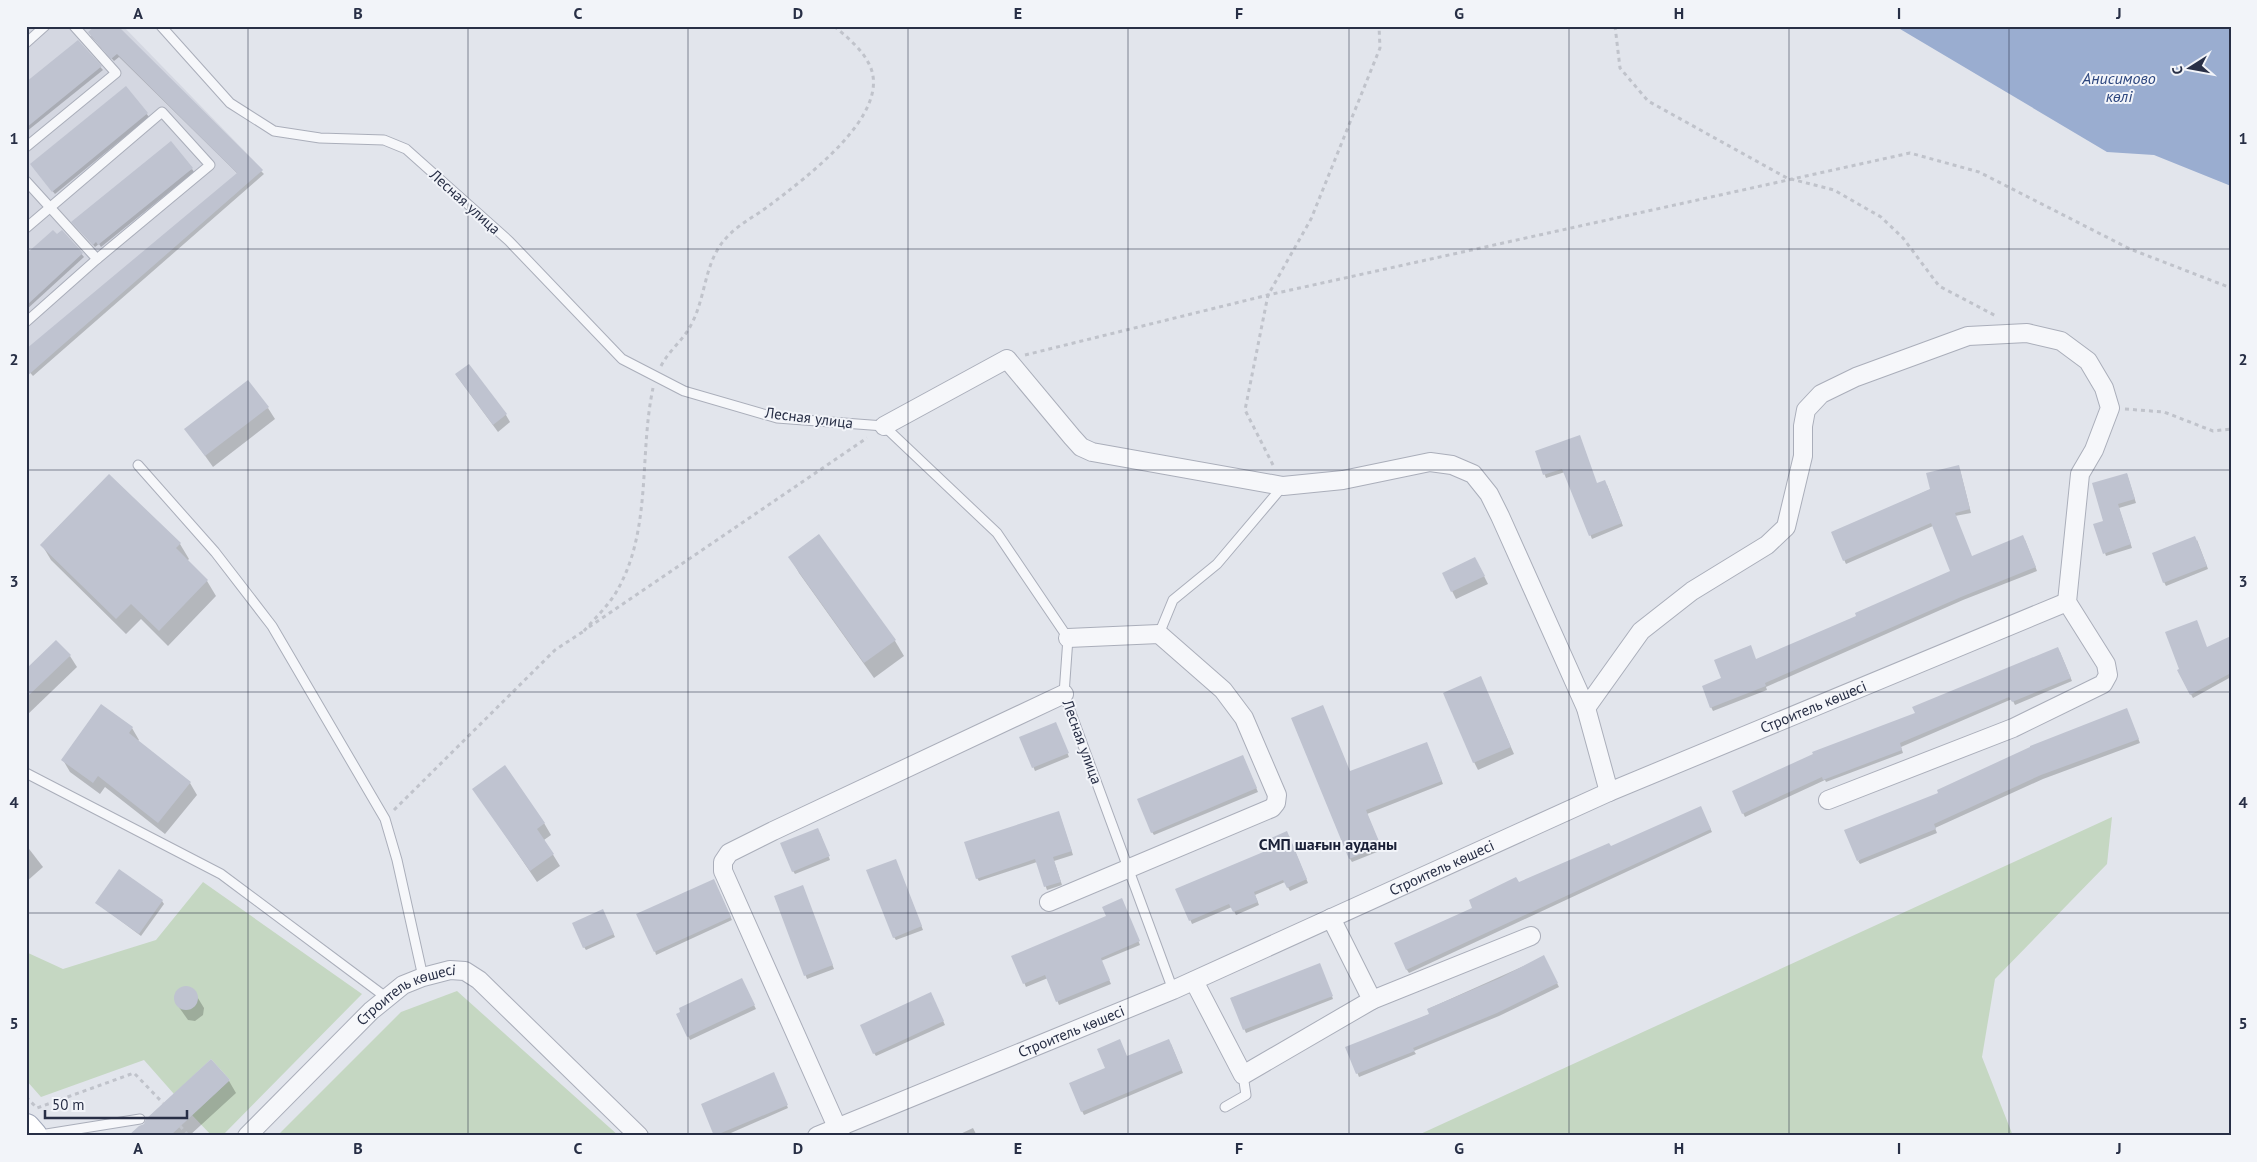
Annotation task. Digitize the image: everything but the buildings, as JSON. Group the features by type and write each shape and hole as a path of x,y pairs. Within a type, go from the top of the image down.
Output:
{"main road":[{"path":"26,1128 34,1136"}],"street":[{"path":"1586,708 1641,631 1692,591 1767,545 1786,527 1804,456 1803,426 1806,410 1821,394 1856,377 1968,336 2027,333 2061,341 2088,361 2104,388 2110,408 2094,450 2080,474 2067,602 2106,664 2108,675 2103,684 2013,728 1828,800"},
{"path":"884,426 1008,360 1072,437 1081,446 1092,452 1283,486 1343,480 1430,462 1452,465 1473,474 1489,494 1500,516 1586,708 1609,792"},
{"name":"Строитель көшесі","path":"818,1136 839,1132 1174,990 1609,792 2067,602"},
{"path":"1049,902 1129,870 1272,808 1276,803 1277,795 1244,718 1223,690 1160,634 1068,638"},
{"path":"839,1132 723,871 723,862 729,853 773,830 1064,694"},
{"path":"1331,918 1372,1000"},
{"path":"1194,980 1243,1075 1372,1000 1531,936"},
{"name":"Строитель көшесі","path":"247,1136 371,1011 403,985 423,977 450,970 465,971 479,980 639,1136"}],"lane":[{"path":"26,43 45,26"},
{"path":"26,147 116,73 74,26"},
{"name":"Лесная улица","path":"161,26 230,102 274,131 320,138 384,140 406,149 509,241 622,359 684,391 777,418 884,426"},
{"path":"26,228 162,112 210,165 97,259 26,322"},
{"path":"26,181 97,259"},
{"path":"884,426 997,533 1068,638"},
{"path":"138,465 215,552 272,626 385,819 397,860 423,977"},
{"path":"1160,634 1173,600 1217,564 1283,486"},
{"name":"Лесная улица","path":"1068,638 1064,694 1174,990"},
{"path":"26,773 221,874 387,998"},
{"path":"1225,1107 1246,1095 1243,1075"},
{"path":"34,1136 140,1119"}],"path":[{"path":"584,631 617,591 629,567 638,531 655,376 665,358 684,338 693,322 714,252 730,234 770,205 826,159 858,124 868,108 874,89 870,66 858,50 834,26"},
{"path":"1283,486 1244,410 1268,295 1311,219 1380,48 1379,26"},
{"path":"1615,26 1620,68 1648,101 1787,178 1834,190 1881,216 1903,238 1939,286 2027,333"},
{"path":"1008,360 1268,295 1910,152 1979,172 2130,249 2231,288"},
{"path":"2110,408 2164,412 2213,431 2231,429"},
{"path":"385,819 555,650 884,426"},
{"path":"26,1097 37,1108 134,1073 163,1103"},
{"path":"180,1126 189,1136"}],"shaded area":[{"path":"26,26 123,26 263,170 26,368"}],"green space":[{"path":"2112,817 2107,864 1995,979 1982,1057 2013,1136 1416,1136"},
{"path":"203,882 362,994 222,1136 212,1136 192,1115 230,1080 211,1059 174,1094 144,1060 41,1097 26,1080 26,952 63,969 156,940"},
{"path":"457,991 619,1136 277,1136 401,1012"}],"water":[{"name":"Анисимово көлі","path":"1895,26 2231,26 2231,186 2154,155 2107,152"}],"district":[{"name":"СМП шағын ауданы","path":"1328,844"}]}
